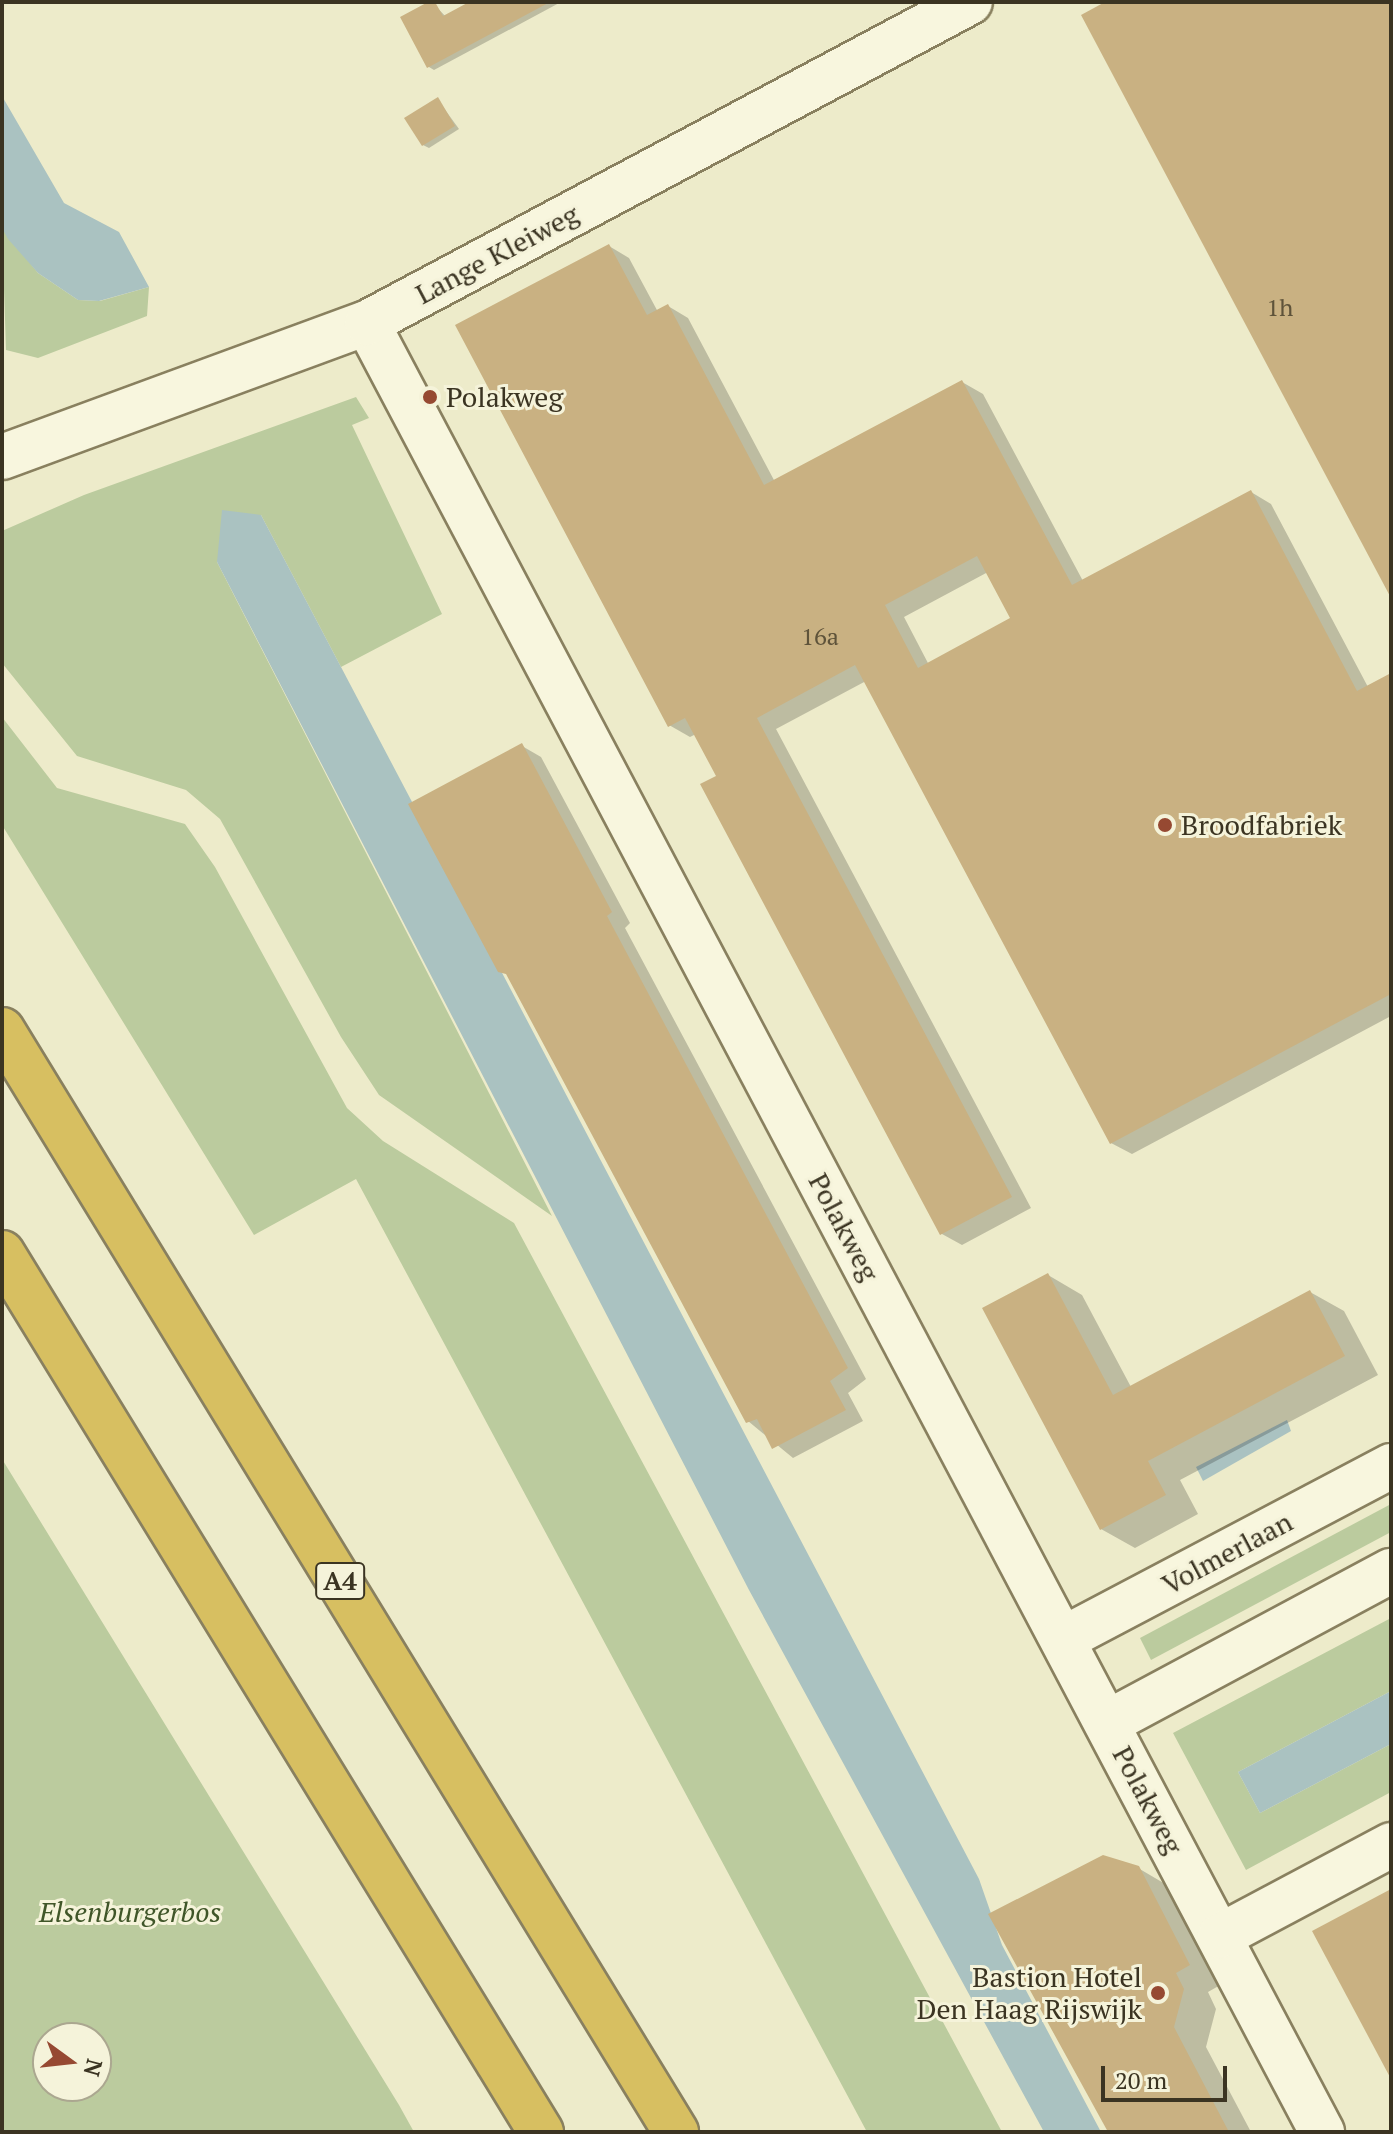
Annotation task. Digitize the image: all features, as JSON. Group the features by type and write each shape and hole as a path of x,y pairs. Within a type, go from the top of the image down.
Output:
{"highway":[{"name":"A4","path":"2,1030 676,2132"},
{"path":"2,1253 541,2132"}],"street":[{"name":"Lange Kleiweg","path":"2,457 367,323 970,2"},
{"name":"Polakweg","path":"367,323 1322,2132"},
{"name":"Volmerlaan","path":"1063,1639 1391,1466"},
{"path":"1107,1723 1391,1571"},
{"path":"1220,1936 1391,1845"}],"green space":[{"path":"2,228 38,273 78,300 100,301 149,287 147,316 38,358 6,350"},
{"path":"356,397 369,418 352,425 442,614 341,667 261,515 217,562 552,1216 379,1095 341,1037 220,819 186,790 77,756 2,663 2,531 84,495"},
{"path":"2,717 57,788 185,824 215,867 347,1108 383,1141 514,1223 1002,2132 867,2132 356,1179 254,1235 2,825"},
{"name":"Elsenburgerbos","path":"2,1459 399,2105 414,2132 2,2132"},
{"path":"1391,1504 1391,1532 1151,1660 1140,1638"},
{"path":"1391,1618 1391,1691 1238,1772 1260,1813 1391,1744 1391,1792 1246,1870 1173,1733"}],"water":[{"path":"2,96 64,203 119,232 149,287 99,301 78,300 38,273 8,239 2,228"},
{"path":"222,510 261,515 979,1879 1002,1945 1101,2132 1044,2132 749,1590 217,562"},
{"path":"1287,1420 1291,1431 1203,1481 1196,1467"},
{"path":"1391,1691 1391,1744 1260,1813 1238,1772"}],"building":[{"path":"428,2 435,2 443,16 469,2 550,2 427,68 400,17"},
{"path":"1105,2 1391,2 1391,598 1081,15"},
{"path":"438,97 455,126 422,146 404,118"},
{"path":"609,244 647,315 668,304 764,485 962,380 1072,585 1251,490 1357,691 1391,673 1391,994 1110,1144 855,665 757,718 1012,1197 940,1235 700,784 716,776 685,718 668,727 455,325","holes":["977,556 1010,618 918,668 885,605"]},
{"path":"522,743 612,912 607,916 848,1368 830,1381 846,1410 772,1449 757,1419 746,1423 506,974 498,972 408,804"},
{"path":"1048,1273 1113,1395 1310,1290 1345,1356 1148,1461 1166,1495 1100,1530 982,1308"},
{"path":"1103,1855 1139,1866 1190,1965 1176,1973 1184,1989 1174,2027 1229,2132 1108,2132 988,1914"},
{"path":"1391,1889 1391,2079 1312,1931"}],"place":[{"name":"Polakweg","path":"430,397"},
{"name":"Broodfabriek","path":"1165,825"},
{"name":"Bastion Hotel Den Haag Rijswijk","path":"1158,1993"}]}
